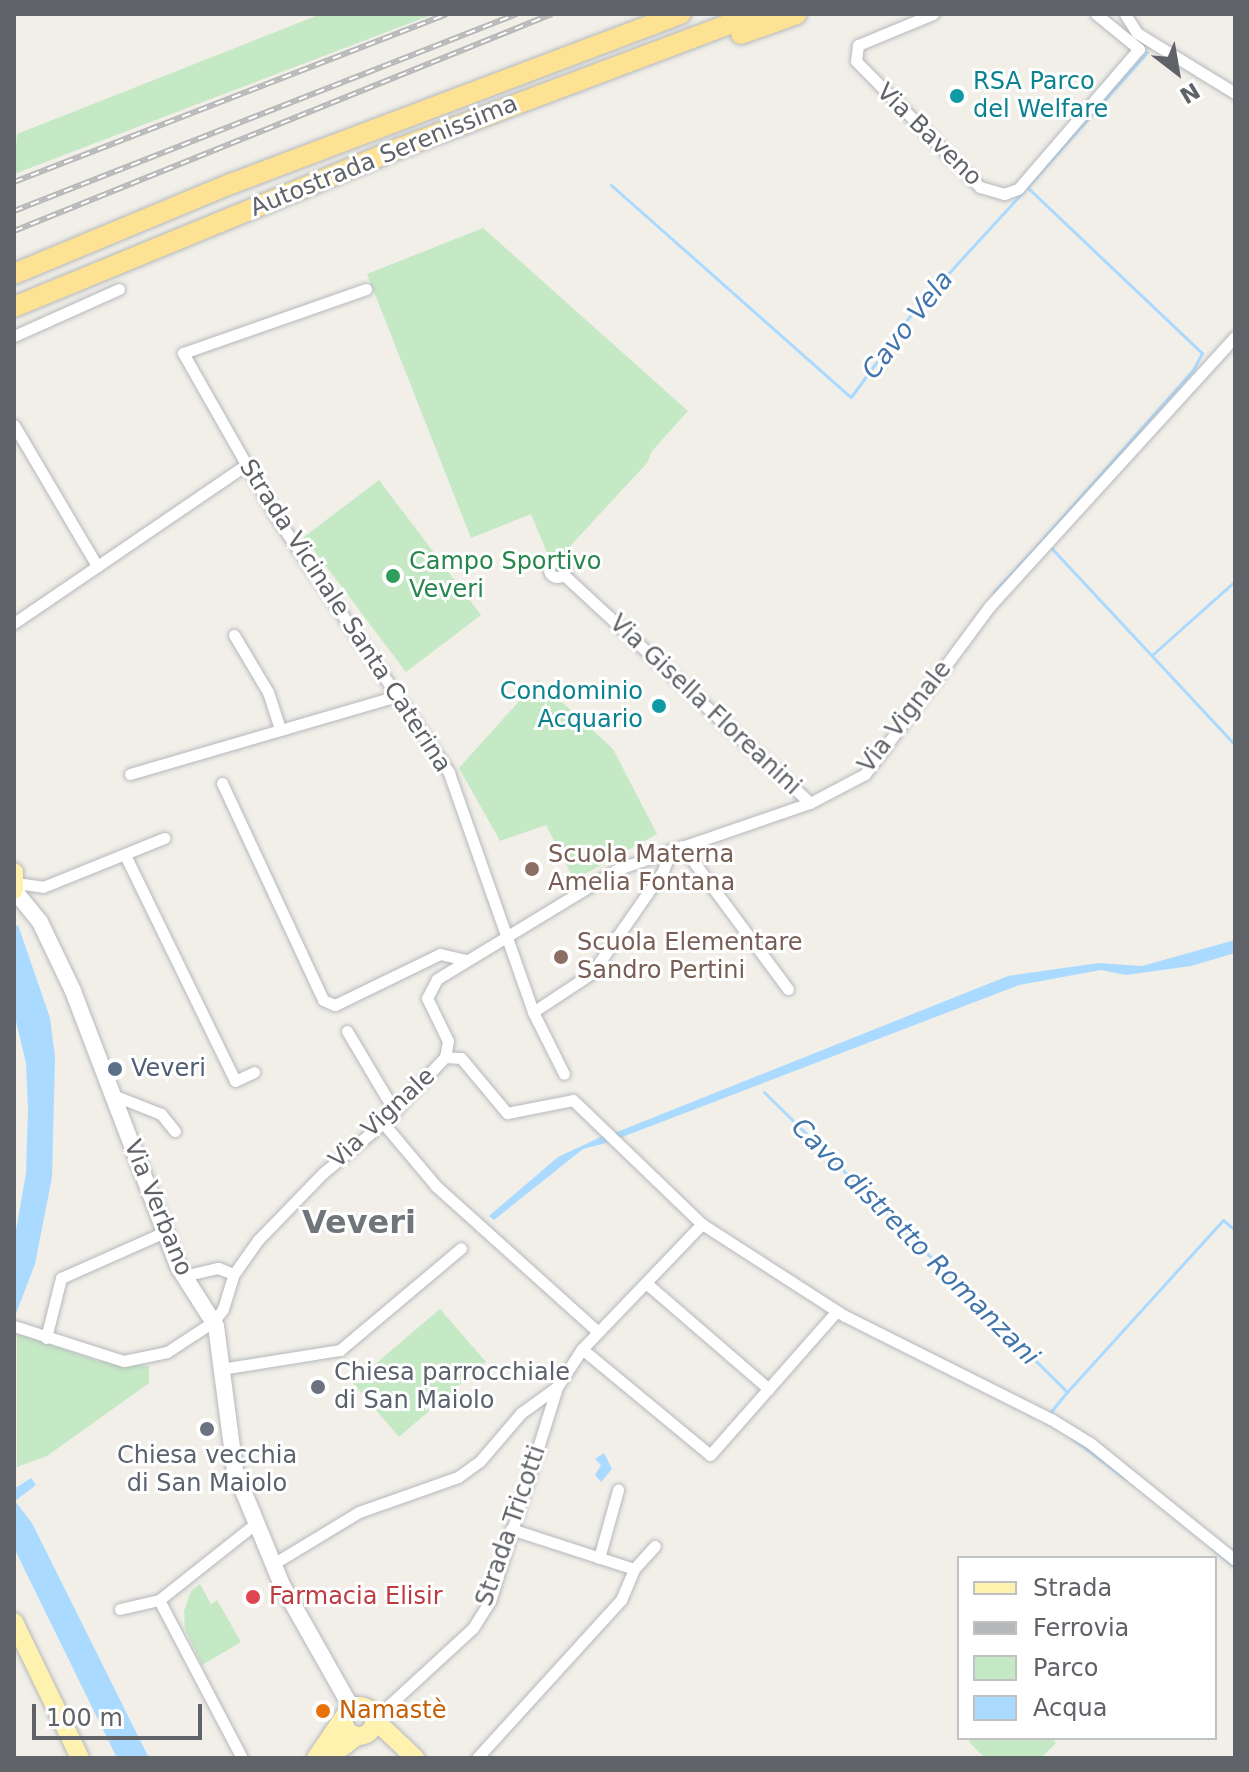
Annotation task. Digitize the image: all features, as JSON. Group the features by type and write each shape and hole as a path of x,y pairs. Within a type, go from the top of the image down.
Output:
{"highway":[{"name":"Autostrada Serenissima","path":"14,274 233,183 681,14"},
{"name":"Autostrada Serenissima","path":"14,307 397,149 757,14"},
{"path":"539,109 797,14"},
{"path":"126,260 207,238"}],"main road":[{"path":"14,1622 80,1758"},
{"path":"316,1758 348,1712 365,1706 366,1730"},
{"path":"348,1712 346,1730 366,1730 412,1758"},
{"path":"328,1758 366,1730"}],"street":[{"name":"Via Baveno","path":"933,14 858,45 856,61 980,187 994,193 1018,189 1114,84 1143,44"},
{"path":"1096,14 1143,44 1235,93"},
{"path":"1125,14 1143,44"},
{"path":"14,336 119,289"},
{"name":"Strada Vicinale Santa Caterina","path":"366,289 183,353 276,517 449,773 533,1012 564,1074"},
{"name":"Via Vignale","path":"213,1322 223,1309 234,1274 258,1240 323,1173 395,1112 445,1057 448,1041 427,998 437,979 505,933 618,869 810,803 865,774 969,631 1235,337"},
{"path":"14,425 97,566"},
{"path":"14,623 247,464"},
{"name":"Via Gisella Floreanini","path":"564,575 810,803"},
{"path":"234,635 268,692 280,730"},
{"path":"130,774 397,696"},
{"path":"222,783 323,1000 335,1005 440,954 465,960"},
{"path":"14,884 43,887 164,838"},
{"path":"533,1012 592,973 663,871 676,847 788,989"},
{"path":"125,855 235,1081 254,1072"},
{"name":"Via Verbano","path":"14,884 50,940 183,1276 213,1322 235,1471 273,1564 348,1712"},
{"path":"347,1031 395,1112"},
{"path":"445,1057 461,1058 507,1113 573,1100 702,1224 837,1311 1048,1417 1090,1443 1235,1560"},
{"path":"113,1095 161,1114 175,1131"},
{"path":"383,1123 436,1186 598,1332"},
{"path":"273,1564 359,1512 458,1477 480,1461 521,1413 557,1387 582,1349 702,1224"},
{"path":"46,1338 61,1278 165,1232"},
{"path":"221,1369 340,1350 461,1248"},
{"path":"183,1276 218,1268 234,1274"},
{"path":"646,1283 769,1389"},
{"path":"582,1349 710,1455 837,1311"},
{"path":"14,1326 101,1356 140,1360 167,1352 213,1322"},
{"name":"Strada Tricotti","path":"366,1730 473,1628 490,1601 557,1387"},
{"path":"599,1558 618,1490"},
{"path":"120,1609 159,1600 256,1523"},
{"path":"511,1529 634,1569"},
{"path":"477,1758 621,1600 634,1569 655,1546"},
{"path":"159,1600 242,1758"}],"green space":[{"path":"321,14 434,14 14,174 17,134"},
{"path":"483,228 688,411 652,451 647,463 561,556 550,560 531,514 471,538 367,274"},
{"name":"Campo Sportivo Veveri","path":"379,480 481,615 406,672 304,537"},
{"path":"538,680 613,749 657,834 574,880 546,825 500,841 459,768"},
{"path":"440,1309 486,1362 399,1437 353,1383"},
{"path":"17,1333 97,1361 149,1366 149,1383 47,1456 17,1467"},
{"path":"200,1584 211,1604 217,1600 241,1642 202,1665 185,1629 184,1611 191,1591"},
{"path":"1054,1740 1056,1743 1041,1758 985,1758 969,1742"}],"water":[{"path":"18,925 50,1018 55,1057 52,1177 35,1264 14,1319 14,1242 26,1173 28,1109 26,1063 14,1013 14,927"},
{"path":"1235,940 1235,953 1191,966 1126,975 1101,970 1019,985 617,1139 612,1134 1008,976 1099,963 1142,966"},
{"path":"605,1135 610,1142 583,1149 494,1220 489,1216 558,1157"},
{"path":"604,1453 612,1469 601,1482 595,1475 601,1465 595,1459"},
{"path":"31,1478 36,1485 15,1501 32,1523 149,1758 117,1758 14,1548 14,1489"}],"waterway":[{"name":"Cavo Vela","path":"1028,186 1147,52"},
{"name":"Cavo Vela","path":"611,185 851,397 912,313 1023,192"},
{"name":"Cavo distretto Romanzani","path":"1027,187 1202,353 1193,370 1043,539 1235,745"},
{"path":"994,592 1043,539"},
{"path":"1152,655 1235,581"},
{"name":"Cavo distretto Romanzani","path":"764,1092 1067,1392 1223,1220 1235,1230"},
{"name":"Cavo distretto Romanzani","path":"1049,1414 1067,1392"},
{"name":"Cavo distretto Romanzani","path":"1072,1438 1126,1479"},
{"name":"Cavo distretto Romanzani","path":"1213,1549 1235,1567"}],"railway":[{"path":"14,182 447,14"},
{"path":"14,211 517,14"},
{"path":"14,231 552,14"}],"place":[{"name":"RSA Parco del Welfare","path":"957,96"},
{"name":"Campo Sportivo Veveri","path":"393,576"},
{"name":"Condominio Acquario","path":"659,706"},
{"name":"Scuola Materna Amelia Fontana","path":"532,869"},
{"name":"Scuola Elementare Sandro Pertini","path":"561,957"},
{"name":"Veveri","path":"115,1069"},
{"name":"Chiesa parrocchiale di San Maiolo","path":"318,1387"},
{"name":"Chiesa vecchia di San Maiolo","path":"207,1429"},
{"name":"Farmacia Elisir","path":"253,1597"},
{"name":"Namastè","path":"323,1711"}],"district":[{"name":"Veveri","path":"359,1222"}]}
